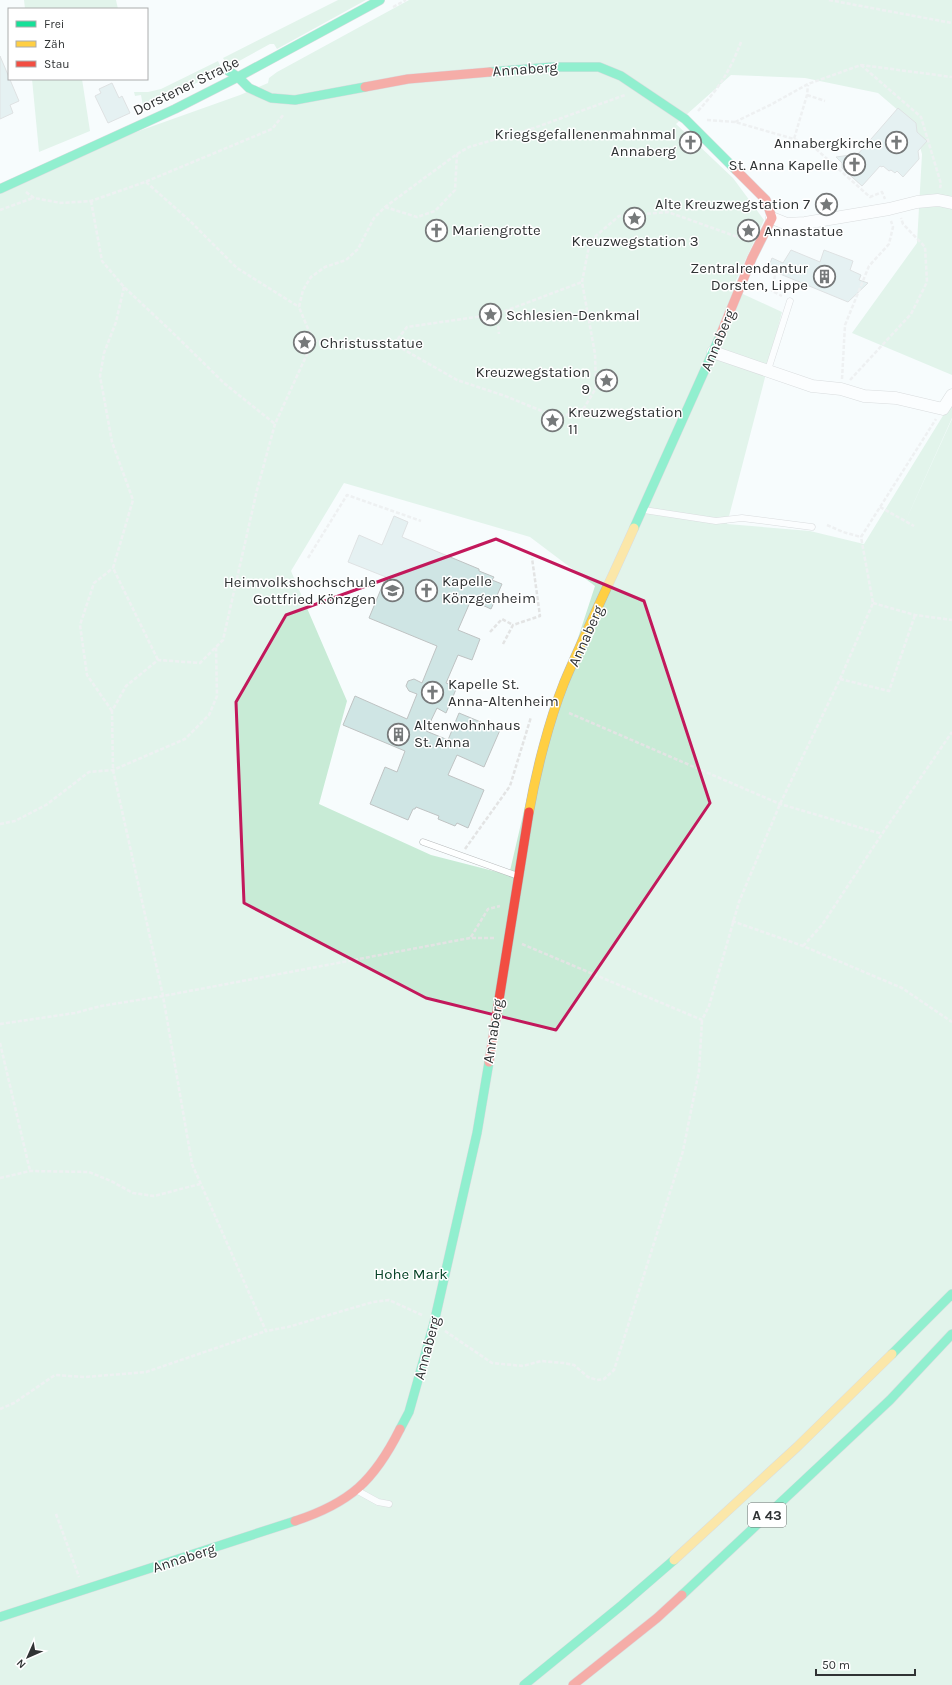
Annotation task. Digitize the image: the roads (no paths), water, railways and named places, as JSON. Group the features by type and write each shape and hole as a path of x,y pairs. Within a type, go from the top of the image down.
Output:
{"main road":[{"name":"Dorstener Straße","path":"0,189 175,109 238,77 380,0"},
{"name":"Annaberg","path":"0,1617 84,1591 315,1514 342,1500 357,1490 376,1469 402,1429 409,1412 434,1323 477,1133 532,795 551,722 564,684 713,352 752,258 772,218 766,200 685,119 621,76 598,67 576,66 408,78 295,100 271,98 249,88 238,77 227,70"},
{"name":"A 43","path":"524,1685 636,1594 785,1459 872,1376 952,1294"},
{"name":"A 43","path":"573,1685 657,1618 890,1400 952,1334"},
{"path":"517,1685 572,1645"}],"street":[{"path":"772,218 787,224 805,223 938,200 952,203"},
{"path":"713,352 812,386 841,389 864,396 896,398 943,409 952,395"}],"lane":[{"path":"768,370 790,301"},
{"path":"642,509 716,521 742,518 812,527"},
{"path":"423,842 518,876"},
{"path":"357,1490 378,1502 389,1504"}],"place":[{"name":"Kriegsgefallenenmahnmal Annaberg","path":"691,143"},
{"name":"Annabergkirche","path":"897,143"},
{"name":"St. Anna Kapelle","path":"854,165"},
{"name":"Alte Kreuzwegstation 7","path":"826,204"},
{"name":"Kreuzwegstation 3","path":"635,218"},
{"name":"Mariengrotte","path":"436,230"},
{"name":"Annastatue","path":"749,231"},
{"name":"Zentralrendantur Dorsten, Lippe","path":"824,277"},
{"name":"Schlesien-Denkmal","path":"491,315"},
{"name":"Christusstatue","path":"305,343"},
{"name":"Kreuzwegstation 9","path":"606,381"},
{"name":"Kreuzwegstation 11","path":"552,421"},
{"name":"Kapelle Könzgenheim","path":"427,590"},
{"name":"Heimvolkshochschule Gottfried Könzgen","path":"392,591"},
{"name":"Kapelle St. Anna-Altenheim","path":"432,693"},
{"name":"Altenwohnhaus St. Anna","path":"399,734"}],"park label":[{"name":"Hohe Mark","path":"411,1274"}]}
